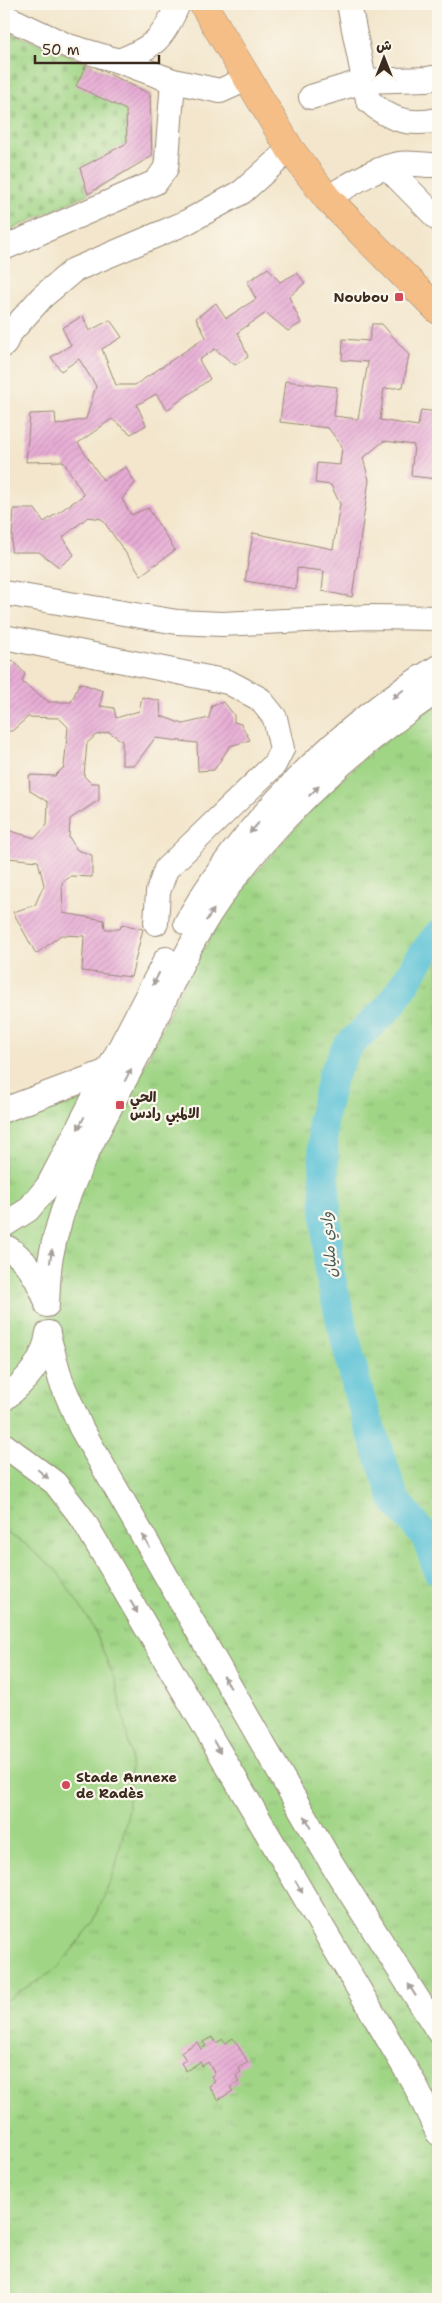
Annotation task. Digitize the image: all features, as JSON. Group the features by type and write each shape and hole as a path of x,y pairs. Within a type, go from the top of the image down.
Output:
{"main road":[{"path":"203,4 290,149 327,198 438,310"}],"street":[{"path":"119,61 156,42 169,23 178,4"},
{"path":"349,4 368,100 380,112 390,117 413,121 438,120"},
{"path":"4,16 68,46 173,80 220,91 247,79"},
{"path":"311,97 364,81 438,77"},
{"path":"4,248 156,182 166,168 173,80"},
{"path":"4,345 10,333 42,297 74,270 185,223 242,192 290,149"},
{"path":"327,198 364,176 387,167 400,164 438,165"},
{"path":"387,167 438,219"},
{"path":"4,593 178,622 222,624 370,617 438,618"},
{"path":"4,637 228,682 260,699 275,718 282,749 274,765 166,869 158,892 156,923"},
{"path":"4,1225 28,1210 48,1186 190,916 214,878 292,785 326,752 358,724 418,679 438,667"},
{"path":"438,690 370,740 307,797 238,876 198,932 139,1053 78,1169 50,1258 48,1305 48,1335 61,1381 81,1428 332,1864 438,2031"},
{"path":"4,1110 108,1071"},
{"path":"4,1246 13,1250 36,1274 48,1305"},
{"path":"4,1398 25,1382 40,1361 48,1335"},
{"path":"4,1445 55,1483 82,1518 410,2077 438,2134"}],"green space":[{"path":"4,30 87,63 150,94 152,156 88,194 4,233"},
{"path":"438,701 438,2299 4,2299 4,1125 137,1082 181,987 237,894 315,805 374,749"},
{"name":"Stade Annexe de Radès","path":"4,1532 24,1543 57,1571 93,1626 116,1684 131,1754 127,1817 115,1870 93,1923 57,1969 4,2001"}],"building":[{"path":"87,63 150,94 152,156 88,194 80,168 127,143 126,110 76,86"},
{"path":"268,268 280,282 297,273 305,283 289,297 301,323 288,331 266,313 238,332 248,357 235,365 215,349 199,360 210,379 167,410 156,394 137,405 146,425 131,434 112,419 78,443 103,480 126,467 135,483 122,499 131,515 148,508 175,550 141,575 102,519 88,517 63,537 74,555 59,567 39,552 11,552 14,509 35,509 44,522 84,495 63,461 26,462 30,414 55,413 56,425 86,419 96,386 79,359 61,371 51,357 71,345 62,328 83,316 89,331 110,320 122,337 102,349 116,385 135,385 206,337 196,318 216,303 226,318 256,299 247,282"},
{"path":"372,324 382,324 409,355 403,387 384,389 380,420 418,426 421,410 438,412 437,479 411,476 414,445 384,441 363,458 369,480 352,597 322,591 324,571 297,568 296,589 245,581 253,533 333,549 340,504 331,485 315,483 317,463 340,465 342,446 328,428 280,422 285,381 337,387 334,416 358,419 368,362 342,360 343,339 369,341"},
{"path":"13,660 25,674 22,682 49,702 71,702 80,683 103,691 100,706 114,708 116,718 139,711 142,697 160,701 161,716 183,724 209,718 212,705 224,702 234,715 234,722 241,724 250,740 230,746 214,770 198,771 197,743 155,738 135,765 122,765 122,741 109,732 96,735 87,743 84,776 91,783 99,783 99,800 70,819 69,837 77,850 92,855 92,877 71,876 62,883 63,913 104,920 105,929 120,929 122,924 143,929 131,977 82,971 84,936 61,935 36,954 13,912 35,905 44,885 38,861 8,858 4,861 4,803 8,803 7,830 35,838 47,825 48,802 30,791 29,775 55,776 64,767 68,727 59,718 28,717 12,731 4,731 4,668"},
{"path":"212,2037 216,2043 223,2039 225,2043 233,2038 248,2062 238,2068 241,2072 236,2076 239,2082 230,2087 233,2091 218,2100 209,2086 215,2082 211,2076 215,2074 208,2062 202,2066 200,2062 186,2071 181,2063 186,2060 181,2052 197,2042 201,2049 206,2046 203,2042"}],"waterway":[{"name":"وادي مليان","path":"438,935 421,957 391,1005 347,1047 332,1077 322,1122 329,1271 359,1395 395,1501 427,1538 438,1570"}],"place":[{"name":"Noubou","path":"399,297"},
{"name":"الحي الالمبي رادس","path":"120,1105"},
{"name":"Stade Annexe de Radès","path":"66,1785"}]}
